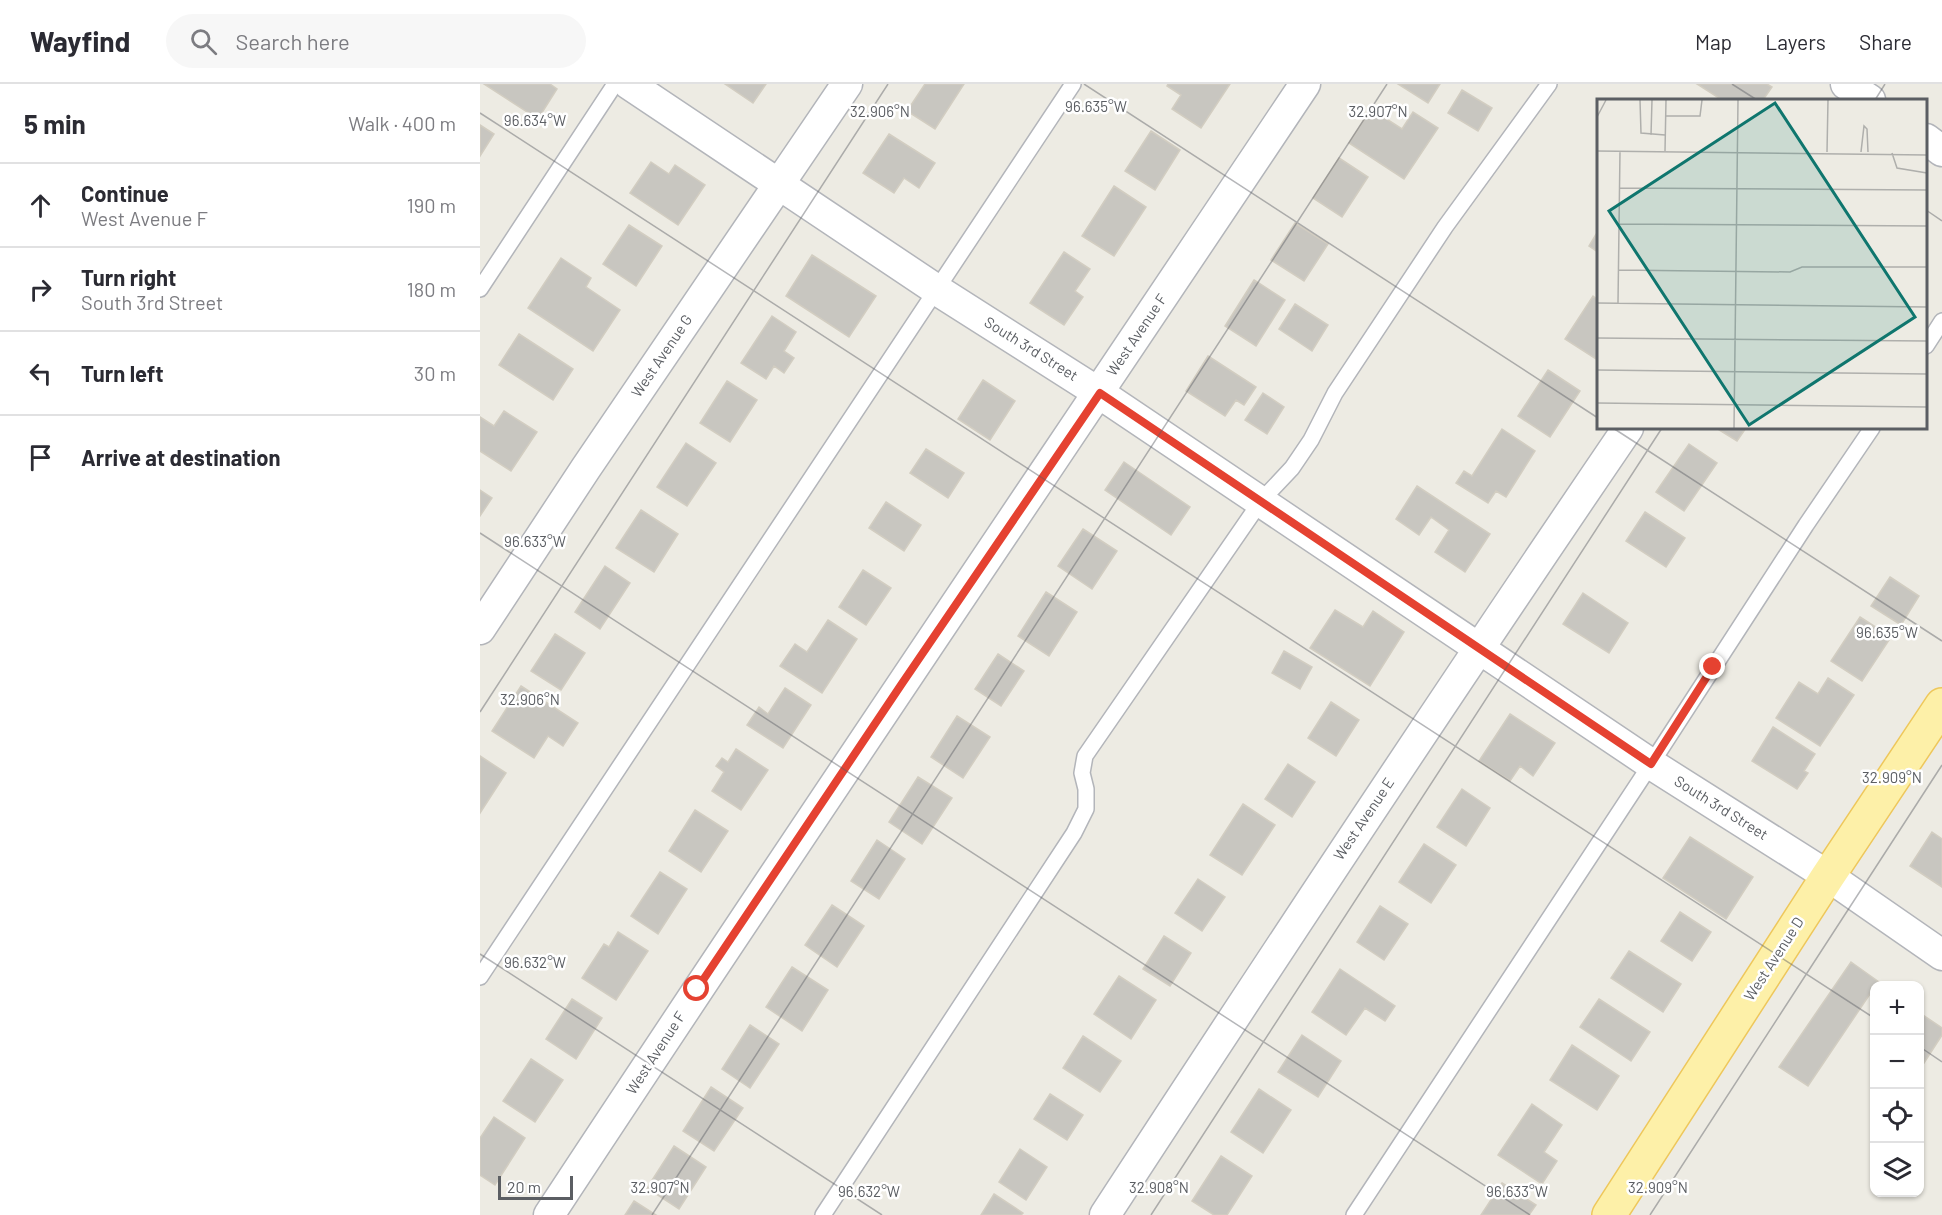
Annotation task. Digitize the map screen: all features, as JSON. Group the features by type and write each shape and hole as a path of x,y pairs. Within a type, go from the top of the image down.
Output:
{"main road":[{"name":"West Avenue D","path":"1609,1215 1828,876 1942,705"}],"street":[{"name":"South 3rd Street","path":"629,84 937,290 1100,393 1479,646 1651,764 1828,876 1942,955"},
{"name":"West Avenue G","path":"480,629 846,84"},
{"name":"West Avenue F","path":"549,1215 901,685 1100,393 1305,84"},
{"path":"1927,140 1942,151"},
{"name":"West Avenue E","path":"1105,1215 1479,646 1627,429"}],"lane":[{"path":"480,289 615,84"},
{"path":"480,977 1073,84"},
{"path":"823,1215 1074,833 1086,809 1086,789 1082,772 1085,756 1261,501 1292,468 1311,440 1335,393 1445,226 1549,84"},
{"path":"1927,344 1942,321"},
{"path":"1354,1215 1871,429"}],"building":[{"path":"484,84 550,84 557,89 538,119"},
{"path":"725,84 766,84 753,103"},
{"path":"925,84 964,84 935,129 907,111"},
{"path":"1168,84 1230,84 1201,128 1172,109 1181,95 1167,86"},
{"path":"1398,84 1440,84 1428,103"},
{"path":"1697,84 1767,84 1772,87 1764,99 1720,99"},
{"path":"1462,90 1492,108 1478,131 1448,113"},
{"path":"1371,109 1402,129 1413,112 1438,128 1404,179 1349,143"},
{"path":"480,125 494,134 480,156"},
{"path":"1151,131 1180,150 1155,190 1125,171"},
{"path":"889,134 935,163 919,188 904,178 894,193 863,173"},
{"path":"1339,158 1368,177 1342,217 1313,198"},
{"path":"651,162 669,174 675,165 705,185 678,225 630,193"},
{"path":"1114,186 1146,207 1114,256 1082,236"},
{"path":"1295,223 1328,244 1304,281 1271,260"},
{"path":"629,225 662,246 636,286 603,264"},
{"path":"1597,233 1597,251 1589,246"},
{"path":"1064,252 1090,269 1075,291 1083,297 1064,325 1030,303"},
{"path":"812,255 876,296 849,337 786,296"},
{"path":"561,258 591,278 586,287 620,310 593,351 528,308"},
{"path":"1254,280 1285,300 1256,346 1225,326"},
{"path":"1593,296 1597,299 1596,359 1565,339"},
{"path":"1295,304 1328,325 1312,351 1279,329"},
{"path":"772,316 796,332 784,351 794,358 784,373 774,366 766,379 741,363"},
{"path":"519,334 573,369 553,400 499,365"},
{"path":"1208,356 1256,387 1244,405 1236,400 1225,416 1186,391"},
{"path":"1548,370 1580,391 1550,437 1518,416"},
{"path":"983,380 1015,401 990,440 958,419"},
{"path":"727,381 757,400 730,442 700,423"},
{"path":"1263,393 1284,407 1267,434 1245,420"},
{"path":"504,411 537,432 511,471 480,451 480,417 494,426"},
{"path":"1502,429 1535,451 1506,497 1496,491 1488,503 1456,483 1464,471 1472,476"},
{"path":"1718,429 1745,429 1737,441"},
{"path":"686,443 716,463 687,506 657,487"},
{"path":"1689,444 1717,463 1684,511 1656,492"},
{"path":"926,449 964,473 948,498 910,473"},
{"path":"1124,462 1190,507 1171,535 1105,490"},
{"path":"1417,486 1490,534 1465,572 1435,552 1449,530 1431,517 1419,535 1396,519"},
{"path":"480,490 492,498 480,516"},
{"path":"886,502 921,525 904,551 869,528"},
{"path":"641,510 678,534 654,572 616,548"},
{"path":"1645,512 1685,538 1666,567 1626,541"},
{"path":"1083,529 1117,551 1092,589 1058,566"},
{"path":"605,566 630,583 600,629 575,612"},
{"path":"863,570 891,588 866,625 839,607"},
{"path":"1890,577 1919,596 1901,625 1871,606"},
{"path":"1046,592 1077,612 1049,656 1018,636"},
{"path":"1583,593 1628,623 1609,653 1563,624"},
{"path":"1335,610 1363,627 1373,611 1404,632 1370,686 1310,648"},
{"path":"1860,617 1891,637 1862,681 1831,661"},
{"path":"828,620 857,639 822,693 780,666 795,644 807,652"},
{"path":"555,634 585,653 561,690 531,671"},
{"path":"1284,651 1312,667 1300,689 1272,673"},
{"path":"998,654 1024,671 1001,706 975,689"},
{"path":"1828,678 1854,695 1820,746 1776,718 1799,682 1818,694"},
{"path":"521,686 578,723 563,746 548,736 534,758 492,731"},
{"path":"785,688 811,705 783,748 747,725 759,707 768,714"},
{"path":"1331,702 1359,720 1336,756 1308,738"},
{"path":"1510,714 1555,743 1533,776 1520,766 1510,781 1479,761"},
{"path":"957,716 990,737 963,778 931,757"},
{"path":"1773,727 1815,754 1804,771 1808,773 1797,789 1752,761"},
{"path":"736,749 768,770 741,810 712,791 724,772 716,766 722,758 728,762"},
{"path":"480,756 506,773 480,813"},
{"path":"1288,764 1315,782 1292,817 1265,799"},
{"path":"918,777 952,798 922,844 889,822"},
{"path":"1462,789 1490,808 1466,846 1437,827"},
{"path":"1243,804 1275,825 1242,875 1210,855"},
{"path":"695,810 728,831 701,872 669,851"},
{"path":"1932,832 1942,839 1942,887 1910,866"},
{"path":"1690,837 1753,877 1726,919 1663,878"},
{"path":"877,840 905,859 879,899 851,881"},
{"path":"1424,844 1456,865 1431,903 1399,882"},
{"path":"660,872 687,889 658,934 631,916"},
{"path":"1198,879 1225,897 1202,931 1175,913"},
{"path":"832,905 864,926 837,967 805,945"},
{"path":"1380,906 1408,924 1384,960 1357,942"},
{"path":"1680,912 1711,932 1692,961 1661,941"},
{"path":"618,932 648,951 616,1000 582,978 604,944 609,947"},
{"path":"1164,936 1191,953 1170,986 1143,969"},
{"path":"1629,951 1681,984 1663,1012 1611,978"},
{"path":"1851,962 1878,981 1870,981 1870,994 1808,1086 1779,1067"},
{"path":"792,967 828,990 802,1031 766,1007"},
{"path":"1340,969 1395,1006 1385,1021 1365,1008 1346,1035 1312,1012"},
{"path":"1119,976 1156,1000 1131,1039 1094,1014"},
{"path":"572,999 602,1018 576,1059 546,1039"},
{"path":"1599,999 1650,1032 1631,1061 1580,1027"},
{"path":"1924,1016 1942,1028 1942,1035 1924,1063"},
{"path":"750,1025 779,1044 750,1088 722,1069"},
{"path":"1302,1035 1341,1061 1318,1097 1278,1072"},
{"path":"1083,1036 1121,1061 1100,1092 1063,1068"},
{"path":"1572,1045 1619,1076 1597,1110 1550,1080"},
{"path":"531,1059 563,1080 535,1122 503,1101"},
{"path":"711,1087 743,1108 714,1151 683,1131"},
{"path":"1259,1089 1291,1110 1263,1153 1231,1132"},
{"path":"1050,1094 1083,1115 1067,1140 1034,1119"},
{"path":"1532,1104 1562,1125 1544,1152 1557,1161 1542,1184 1498,1155"},
{"path":"494,1117 525,1138 495,1185 480,1175 480,1138"},
{"path":"674,1146 706,1167 679,1209 647,1188"},
{"path":"1020,1149 1047,1167 1026,1200 999,1182"},
{"path":"1221,1156 1252,1176 1227,1215 1214,1215 1192,1201"},
{"path":"1502,1183 1536,1205 1529,1215 1481,1215"},
{"path":"994,1194 1023,1213 1021,1215 981,1215"},
{"path":"634,1201 656,1215 625,1215"}],"route":[{"path":"697,989 1100,393 1479,646 1651,764 1713,667"}]}
